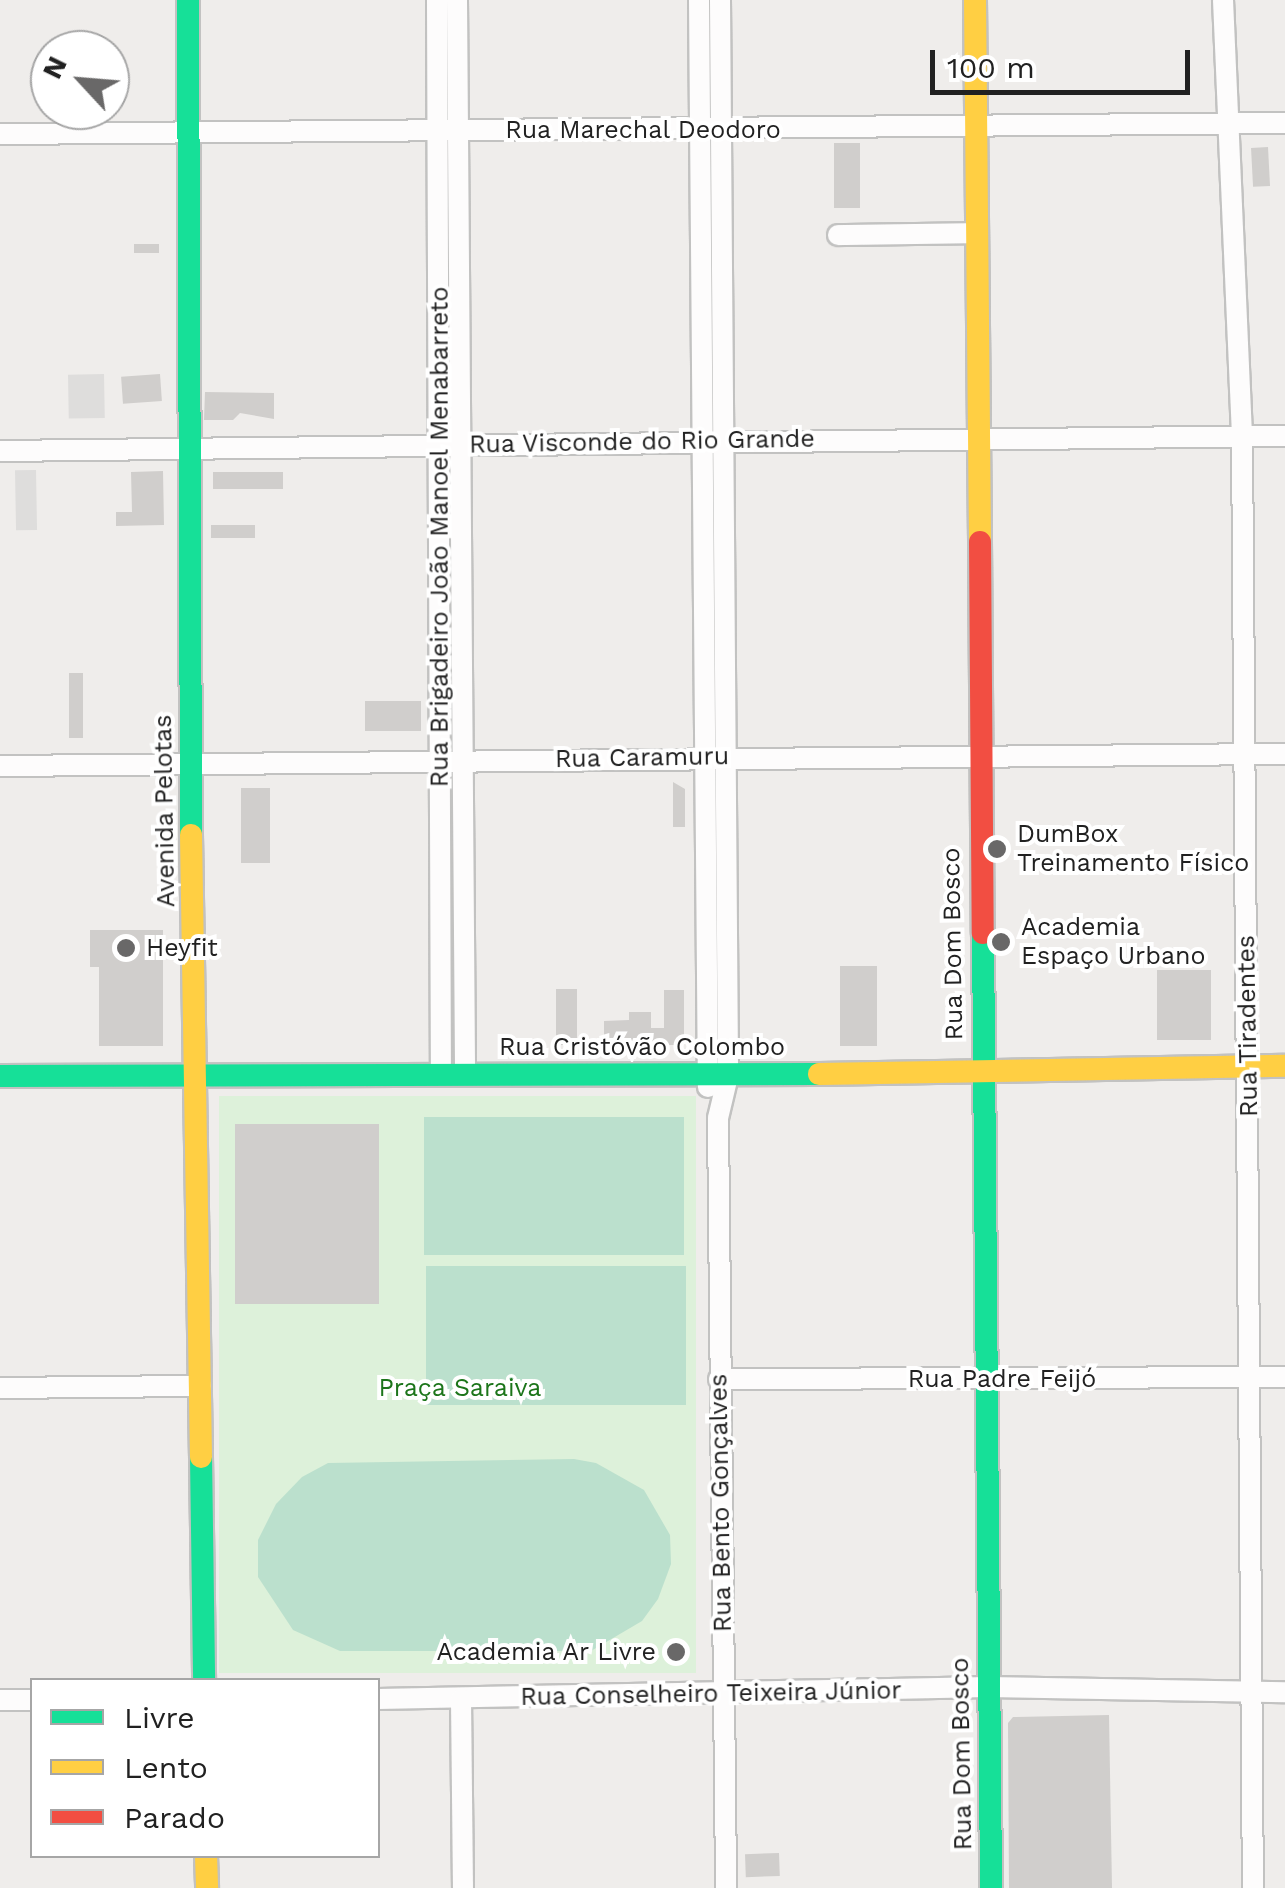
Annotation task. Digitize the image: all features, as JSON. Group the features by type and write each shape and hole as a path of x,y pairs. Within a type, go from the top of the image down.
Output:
{"street":[{"name":"Avenida Pelotas","path":"188,0 193,447 190,763 199,1077 204,1678"},
{"name":"Rua Brigadeiro João Manoel Menabarreto","path":"437,0 448,131"},
{"name":"Rua Brigadeiro João Manoel Menabarreto","path":"441,1074 440,854 450,761 451,641 448,131 457,0"},
{"name":"Rua Bento Gonçalves","path":"699,0 712,126"},
{"name":"Rua Bento Gonçalves","path":"720,0 712,126 712,226 717,757 728,1076 718,1118 726,1888"},
{"name":"Rua Dom Bosco","path":"976,0 977,754 991,1888"},
{"name":"Rua Tiradentes","path":"1222,0 1232,123"},
{"name":"Rua Tiradentes","path":"1236,0 1232,163 1242,436 1254,1377 1253,1888"},
{"name":"Rua Marechal Deodoro","path":"0,134 1285,123"},
{"path":"838,235 975,233"},
{"name":"Rua Visconde do Rio Grande","path":"0,451 1285,436"},
{"name":"Rua Caramuru","path":"0,766 1285,754"},
{"name":"Rua Bento Gonçalves","path":"717,757 704,1076 718,1118"},
{"name":"Rua Brigadeiro João Manoel Menabarreto","path":"450,761 462,854 465,1074"},
{"path":"440,854 462,854"},
{"name":"Rua Cristóvão Colombo","path":"0,1076 728,1076 1285,1066"},
{"name":"Rua Padre Feijó","path":"719,1379 1285,1377"},
{"path":"0,1388 201,1386"},
{"name":"Rua Conselheiro Teixeira Júnior","path":"380,1699 988,1688 1285,1692"},
{"path":"461,1699 463,1888"},
{"path":"0,1700 30,1700"},
{"path":"206,1858 207,1888"}],"shaded area":[{"path":"104,374 105,418 69,419 68,375"},
{"path":"15,470 36,470 37,530 16,530"}],"green space":[{"name":"Praça Saraiva","path":"219,1096 696,1096 696,1673 219,1673"},
{"path":"424,1117 684,1117 684,1255 424,1255"},
{"path":"426,1266 686,1266 686,1405 426,1405"},
{"path":"574,1459 596,1463 644,1490 670,1535 671,1564 658,1599 642,1621 591,1651 340,1651 293,1630 258,1577 258,1540 276,1504 302,1477 328,1463"}],"building":[{"path":"834,143 860,143 860,208 834,208"},
{"path":"1268,147 1270,186 1253,187 1251,148"},
{"path":"134,244 159,244 159,253 134,253"},
{"path":"160,374 162,401 123,404 121,377"},
{"path":"205,392 274,393 274,419 240,413 233,420 204,420"},
{"path":"163,471 164,525 116,526 116,512 132,512 131,472"},
{"path":"213,472 283,472 283,489 213,489"},
{"path":"211,525 255,525 255,538 211,538"},
{"path":"69,673 83,673 83,738 69,738"},
{"path":"365,701 421,701 421,731 365,731"},
{"path":"673,782 685,789 685,827 673,827"},
{"path":"241,788 270,788 270,863 241,863"},
{"path":"90,930 163,930 163,1046 99,1046 99,967 90,967"},
{"path":"840,966 877,966 877,1046 840,1046"},
{"path":"1157,970 1211,970 1211,1040 1157,1040"},
{"path":"556,989 577,989 577,1045 556,1045"},
{"path":"664,990 684,990 684,1045 604,1045 604,1021 629,1020 629,1012 651,1012 651,1028 664,1028"},
{"path":"235,1124 379,1124 379,1304 235,1304"},
{"path":"1109,1715 1112,1888 1009,1888 1008,1723 1013,1717"},
{"path":"779,1853 780,1876 746,1877 745,1854"}],"traffic: fast":[{"path":"188,0 191,835"},
{"path":"983,933 991,1888"},
{"path":"0,1076 819,1074"},
{"path":"201,1457 204,1678"}],"traffic: slow":[{"path":"975,0 980,542"},
{"path":"191,835 201,1457"},
{"path":"819,1074 1285,1066"},
{"path":"206,1858 207,1888"}],"traffic: jam":[{"path":"980,542 983,933"}],"place":[{"name":"DumBox Treinamento Físico","path":"997,849"},
{"name":"Academia Espaço Urbano","path":"1001,942"},
{"name":"Heyfit","path":"126,948"},
{"name":"Academia Ar Livre","path":"676,1652"}]}
